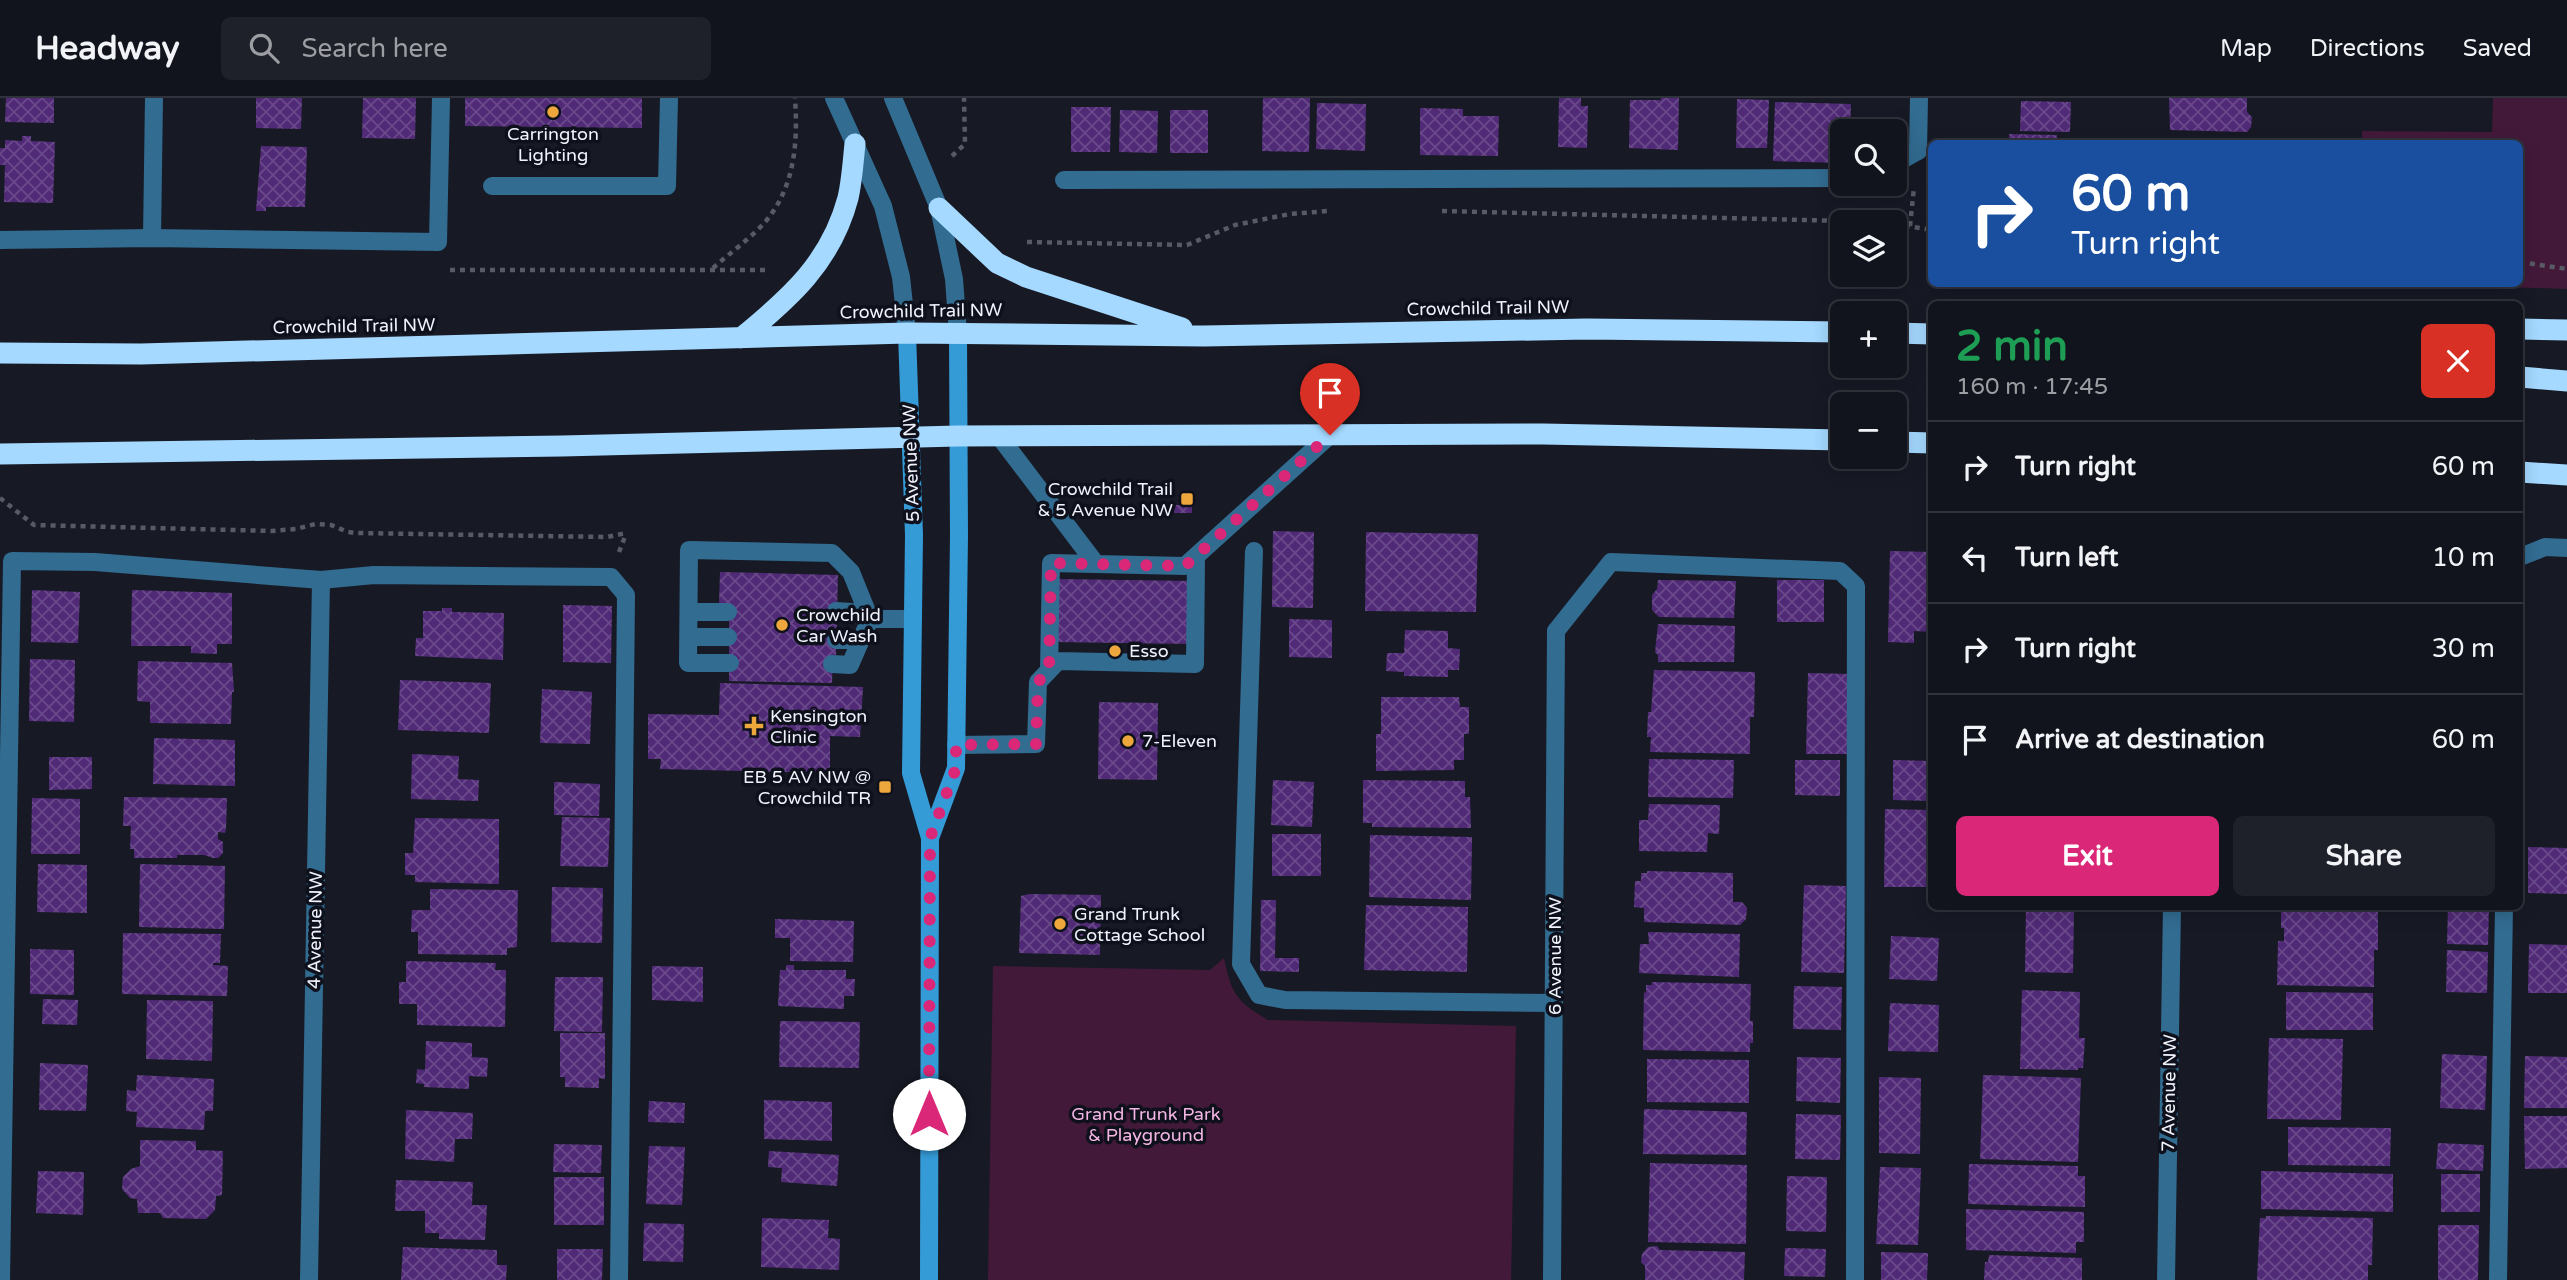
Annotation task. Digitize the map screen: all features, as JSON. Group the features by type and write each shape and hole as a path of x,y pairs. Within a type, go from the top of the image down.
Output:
{"highway":[{"path":"741,338 794,293 812,273 826,250 848,198 855,144"},
{"path":"939,208 979,248 1006,268 1046,284 1204,336"},
{"name":"Crowchild Trail NW","path":"0,353 169,353 906,333 1204,336 1587,329 1830,332"},
{"path":"2523,329 2567,330"},
{"path":"1907,333 1928,334"},
{"path":"2523,377 2567,381"},
{"path":"0,454 958,436 1543,434 1830,440"},
{"path":"1907,442 1928,443"},
{"path":"2523,472 2567,475"}],"street":[{"path":"152,238 154,98"},
{"path":"0,240 152,238 438,242 442,98"},
{"path":"492,186 667,186 669,98"},
{"name":"5 Avenue NW","path":"834,98 883,206 901,277 906,333 914,535 911,773 930,838 929,1280"},
{"name":"5 Avenue NW","path":"893,98 939,208 954,279 958,333 956,768 930,838"},
{"path":"1907,157 1918,151 1919,98"},
{"path":"1064,180 1830,178"},
{"path":"1049,670 1051,563 1185,566 1330,435"},
{"path":"999,436 1096,564"},
{"path":"2523,556 2545,547 2567,548"},
{"path":"730,663 688,663 689,550 832,553 851,572 870,619 850,665 832,664"},
{"path":"1254,551 1241,964 1259,995 1285,1000 1554,1003"},
{"path":"956,745 1036,744 1038,682 1058,661 1195,664 1195,556"},
{"path":"1,1280 12,561 95,562 321,580 374,575 611,576 625,594 619,1280"},
{"name":"6 Avenue NW","path":"1552,1280 1556,631 1611,562 1840,571 1856,586 1855,1280"},
{"name":"4 Avenue NW","path":"309,1280 321,580"},
{"path":"836,611 851,612 870,619 913,619"},
{"path":"689,612 729,612"},
{"path":"689,637 728,638"},
{"path":"836,640 861,640"},
{"name":"7 Avenue NW","path":"2166,1280 2172,910"},
{"path":"2498,1280 2504,910"}],"path":[{"path":"713,268 765,221 782,196 793,166 798,133 794,98"},
{"path":"952,156 965,144 964,98"},
{"path":"1024,242 1187,245 1235,225 1290,214 1329,211"},
{"path":"1429,211 1830,221"},
{"path":"1907,226 1928,229"},
{"path":"2523,262 2567,269"},
{"path":"0,498 34,525 287,531 315,524 331,525 356,533 607,537 626,533"}],"green space":[{"path":"2493,98 2567,98 2567,289 2509,287 2523,287 2523,140 2362,140 2362,131 2492,132"},
{"name":"Grand Trunk Park & Playground","path":"1224,958 1237,996 1249,1008 1268,1020 1516,1026 1511,1280 988,1280 993,966 1210,970"}],"building":[{"path":"6,98 54,98 54,123 5,122"},
{"path":"256,98 302,98 301,129 256,128"},
{"path":"363,98 416,98 415,139 362,138"},
{"name":"Carrington Lighting","path":"465,98 642,98 642,128 465,126"},
{"path":"1263,98 1310,98 1309,152 1262,151"},
{"path":"1559,98 1581,98 1581,106 1588,106 1587,148 1558,147"},
{"path":"1679,98 1678,150 1629,148 1630,100"},
{"path":"2169,98 2247,98 2247,112 2252,117 2251,127 2247,132 2170,130"},
{"path":"1737,99 1769,100 1767,148 1736,148"},
{"path":"2021,101 2071,102 2070,132 2020,131"},
{"path":"1775,102 1851,104 1850,119 1830,119 1830,163 1773,161"},
{"path":"1317,103 1366,104 1365,151 1316,149"},
{"path":"1071,107 1111,107 1110,152 1071,152"},
{"path":"1420,108 1463,109 1463,116 1499,116 1498,156 1420,155"},
{"path":"1120,110 1158,111 1157,153 1119,152"},
{"path":"1170,110 1208,110 1208,153 1170,153"},
{"path":"2009,134 2057,135 2057,140 2009,140"},
{"path":"22,136 31,136 31,141 55,142 53,203 4,202 5,165 0,165 0,148 5,148 5,140 22,141"},
{"path":"261,146 307,147 305,207 266,207 266,211 256,211"},
{"path":"1174,505 1192,505 1192,513 1174,513"},
{"path":"1273,531 1314,532 1313,608 1272,607"},
{"path":"1366,532 1478,534 1476,612 1365,611"},
{"path":"1890,551 1928,552 1928,632 1914,631 1914,643 1888,642"},
{"name":"Crowchild Car Wash","path":"720,572 838,575 836,655 833,655 832,683 729,681 729,604 719,604"},
{"path":"1055,579 1194,581 1193,644 1054,642"},
{"path":"1658,580 1736,581 1734,618 1659,617 1652,610 1652,595 1657,589"},
{"path":"1777,580 1824,580 1824,622 1777,622"},
{"path":"32,590 80,592 78,643 31,642"},
{"path":"132,590 232,593 232,644 217,644 217,654 191,653 191,646 131,646"},
{"path":"563,605 612,606 611,663 563,662"},
{"path":"442,608 452,608 452,612 504,613 503,660 415,656 416,638 423,638 423,611 442,611"},
{"path":"1289,619 1332,620 1332,658 1289,657"},
{"path":"1658,624 1735,626 1734,662 1658,662 1655,652"},
{"path":"1405,630 1448,631 1448,648 1460,649 1459,670 1448,670 1448,677 1404,676 1404,672 1386,671 1387,653 1404,653"},
{"path":"30,659 75,660 74,722 29,721"},
{"path":"138,661 232,663 234,692 231,724 150,723 150,702 137,701"},
{"path":"1654,670 1755,672 1754,717 1750,717 1750,754 1650,752 1651,737 1647,737 1648,712 1651,712"},
{"path":"1808,673 1850,674 1848,754 1806,754"},
{"path":"400,680 491,683 489,733 398,730"},
{"name":"Kensington Clinic","path":"720,683 863,687 860,737 830,736 830,773 660,769 661,759 648,759 648,714 719,715"},
{"path":"542,689 592,692 590,744 540,743"},
{"path":"1381,697 1459,697 1460,707 1469,707 1469,734 1464,734 1464,760 1454,760 1454,770 1376,771 1376,734 1381,734"},
{"name":"7-Eleven","path":"1099,702 1158,703 1157,780 1098,779"},
{"path":"154,738 235,740 235,786 153,784"},
{"path":"412,754 459,756 458,779 479,780 478,801 411,799"},
{"path":"49,757 92,757 92,789 49,790"},
{"path":"1649,759 1734,760 1733,798 1648,797"},
{"path":"1795,760 1840,760 1840,796 1795,795"},
{"path":"1893,760 1928,761 1928,801 1893,800"},
{"path":"1273,780 1314,782 1312,827 1271,825"},
{"path":"1363,780 1465,781 1465,797 1470,797 1471,828 1372,827 1372,823 1363,823"},
{"path":"554,782 600,784 599,816 554,815"},
{"path":"124,797 227,798 225,833 218,832 218,839 223,842 223,853 218,858 177,855 177,858 134,858 134,849 130,849 131,826 123,826"},
{"path":"32,798 80,799 80,854 31,854"},
{"path":"1649,804 1720,805 1719,834 1708,833 1707,852 1639,851 1639,820 1648,820"},
{"path":"1885,809 1928,810 1928,887 1884,887"},
{"path":"562,817 610,818 608,867 560,866"},
{"path":"415,818 499,819 499,884 415,882 415,875 405,875 405,853 413,853"},
{"path":"1272,834 1321,834 1321,876 1272,876"},
{"path":"1370,835 1472,837 1471,900 1369,897"},
{"path":"2528,847 2567,848 2567,894 2528,893"},
{"path":"38,864 87,865 87,913 37,912"},
{"path":"140,864 225,866 224,929 139,927"},
{"path":"1641,873 1733,873 1733,902 1742,902 1747,908 1746,919 1740,925 1644,922 1644,908 1634,907 1635,881 1641,881"},
{"path":"1804,885 1846,886 1844,973 1801,972"},
{"path":"552,887 603,888 602,943 551,942"},
{"path":"430,889 518,890 517,947 507,948 507,955 418,954 418,932 411,932 412,910 430,910"},
{"name":"Grand Trunk Cottage School","path":"1101,895 1100,955 1019,953 1021,896"},
{"path":"1261,900 1276,900 1275,958 1299,958 1299,972 1260,971"},
{"path":"1366,905 1468,907 1467,972 1364,970"},
{"path":"2026,910 2074,910 2073,973 2025,972"},
{"path":"2281,910 2378,910 2374,987 2277,985 2278,941 2284,941 2284,928 2281,928"},
{"path":"2448,910 2489,910 2488,945 2447,944"},
{"path":"775,919 854,921 853,962 790,961 790,938 775,938"},
{"path":"1648,932 1740,934 1739,977 1639,973 1640,944 1649,944"},
{"path":"123,933 221,934 220,963 213,965 228,966 227,996 122,994"},
{"path":"1891,936 1939,938 1937,981 1889,979"},
{"path":"2529,944 2567,945 2567,993 2528,993"},
{"path":"30,949 74,950 74,995 30,994"},
{"path":"2447,950 2488,952 2487,993 2446,992"},
{"path":"406,961 496,963 495,970 506,970 505,1027 417,1025 417,1004 399,1004 399,982 406,982"},
{"path":"786,965 794,965 794,970 846,970 846,979 855,979 854,996 844,996 844,1009 778,1006 780,970 786,970"},
{"path":"652,966 703,967 703,1002 652,1000"},
{"path":"555,977 603,977 602,1032 554,1031"},
{"path":"1652,982 1751,984 1750,1021 1753,1021 1753,1043 1750,1043 1750,1052 1643,1050 1644,992 1646,993 1646,985 1652,985"},
{"path":"1794,986 1842,987 1841,1030 1793,1029"},
{"path":"2022,990 2080,992 2079,1038 2085,1038 2083,1068 2020,1069"},
{"path":"2286,992 2373,993 2373,1030 2286,1030"},
{"path":"43,999 78,1000 77,1025 42,1024"},
{"path":"147,1000 213,1001 212,1061 146,1059"},
{"path":"1890,1003 1939,1005 1938,1052 1888,1051"},
{"path":"780,1021 860,1022 859,1068 779,1067"},
{"path":"560,1033 605,1033 605,1079 599,1078 599,1088 565,1087 565,1077 560,1077"},
{"path":"2269,1038 2343,1039 2341,1120 2267,1119"},
{"path":"426,1041 472,1043 472,1057 488,1058 487,1077 469,1076 469,1089 424,1087 424,1084 416,1083 417,1069 425,1070"},
{"path":"2442,1054 2487,1056 2485,1110 2440,1108"},
{"path":"2525,1056 2567,1057 2567,1108 2524,1108"},
{"path":"1797,1057 1841,1058 1840,1103 1796,1101"},
{"path":"1647,1059 1749,1060 1749,1103 1647,1102"},
{"path":"40,1063 88,1065 86,1111 39,1110"},
{"path":"137,1075 214,1079 213,1111 205,1111 204,1130 136,1127 137,1112 126,1111 127,1090 136,1091"},
{"path":"1983,1075 2081,1078 2078,1162 1980,1159"},
{"path":"1879,1077 1921,1078 1920,1154 1879,1153"},
{"path":"764,1100 832,1102 832,1141 764,1139"},
{"path":"649,1101 685,1103 684,1123 648,1122"},
{"path":"1644,1109 1747,1112 1746,1155 1643,1154"},
{"path":"406,1110 473,1113 472,1139 455,1139 454,1162 405,1159"},
{"path":"1796,1114 1841,1115 1840,1160 1795,1159"},
{"path":"2524,1116 2567,1116 2567,1168 2525,1169"},
{"path":"2288,1127 2391,1128 2390,1166 2288,1165"},
{"path":"140,1140 196,1141 196,1150 223,1151 222,1195 216,1196 215,1210 206,1219 163,1218 160,1213 138,1213 137,1199 130,1198 122,1189 123,1177 131,1169 140,1166"},
{"path":"2438,1143 2484,1145 2483,1171 2436,1169"},
{"path":"554,1144 602,1145 601,1173 553,1172"},
{"path":"649,1146 685,1147 682,1205 646,1204"},
{"path":"769,1151 839,1155 837,1186 781,1182 782,1168 768,1167"},
{"path":"1650,1163 1747,1165 1746,1244 1648,1242"},
{"path":"1969,1164 2078,1166 2078,1176 2085,1176 2085,1207 1968,1204"},
{"path":"1880,1167 1921,1168 1918,1245 1876,1244"},
{"path":"38,1171 84,1172 83,1215 36,1213"},
{"path":"2261,1171 2393,1174 2393,1212 2261,1209"},
{"path":"2441,1174 2480,1174 2480,1212 2441,1212"},
{"path":"1787,1176 1827,1177 1826,1232 1786,1231"},
{"path":"554,1177 604,1177 604,1225 554,1225"},
{"path":"396,1180 473,1182 472,1205 487,1205 485,1240 439,1239 439,1233 425,1233 425,1211 395,1211"},
{"path":"1966,1209 2084,1212 2084,1242 2076,1242 2076,1253 1966,1250"},
{"path":"762,1218 829,1220 828,1238 840,1239 839,1270 761,1267"},
{"path":"2260,1218 2373,1218 2372,1265 2368,1265 2368,1280 2257,1280"},
{"path":"644,1223 684,1224 683,1262 643,1261"},
{"path":"2438,1225 2479,1225 2478,1280 2438,1280"},
{"path":"1657,1246 1660,1250 1745,1252 1744,1280 1645,1280 1642,1254 1648,1247"},
{"path":"403,1247 497,1250 497,1265 507,1265 506,1280 401,1280"},
{"path":"1785,1248 1826,1249 1825,1277 1784,1276"},
{"path":"557,1249 603,1249 602,1280 557,1280"},
{"path":"1881,1252 1928,1253 1927,1280 1881,1280"},
{"path":"1989,1255 2082,1258 2082,1280 1984,1280 1985,1262 1988,1262"}],"place":[{"name":"Carrington Lighting","path":"553,112"},
{"name":"Crowchild Trail & 5 Avenue NW","path":"1187,499"},
{"name":"Crowchild Car Wash","path":"782,625"},
{"name":"Esso","path":"1115,651"},
{"name":"Kensington Clinic","path":"754,726"},
{"name":"7-Eleven","path":"1128,741"},
{"name":"EB 5 AV NW @ Crowchild TR","path":"885,787"},
{"name":"Grand Trunk Cottage School","path":"1060,924"}],"route":[{"path":"929,1114 930,838 956,768 956,745 1036,744 1038,682 1049,670 1051,563 1185,566 1330,435"}]}
